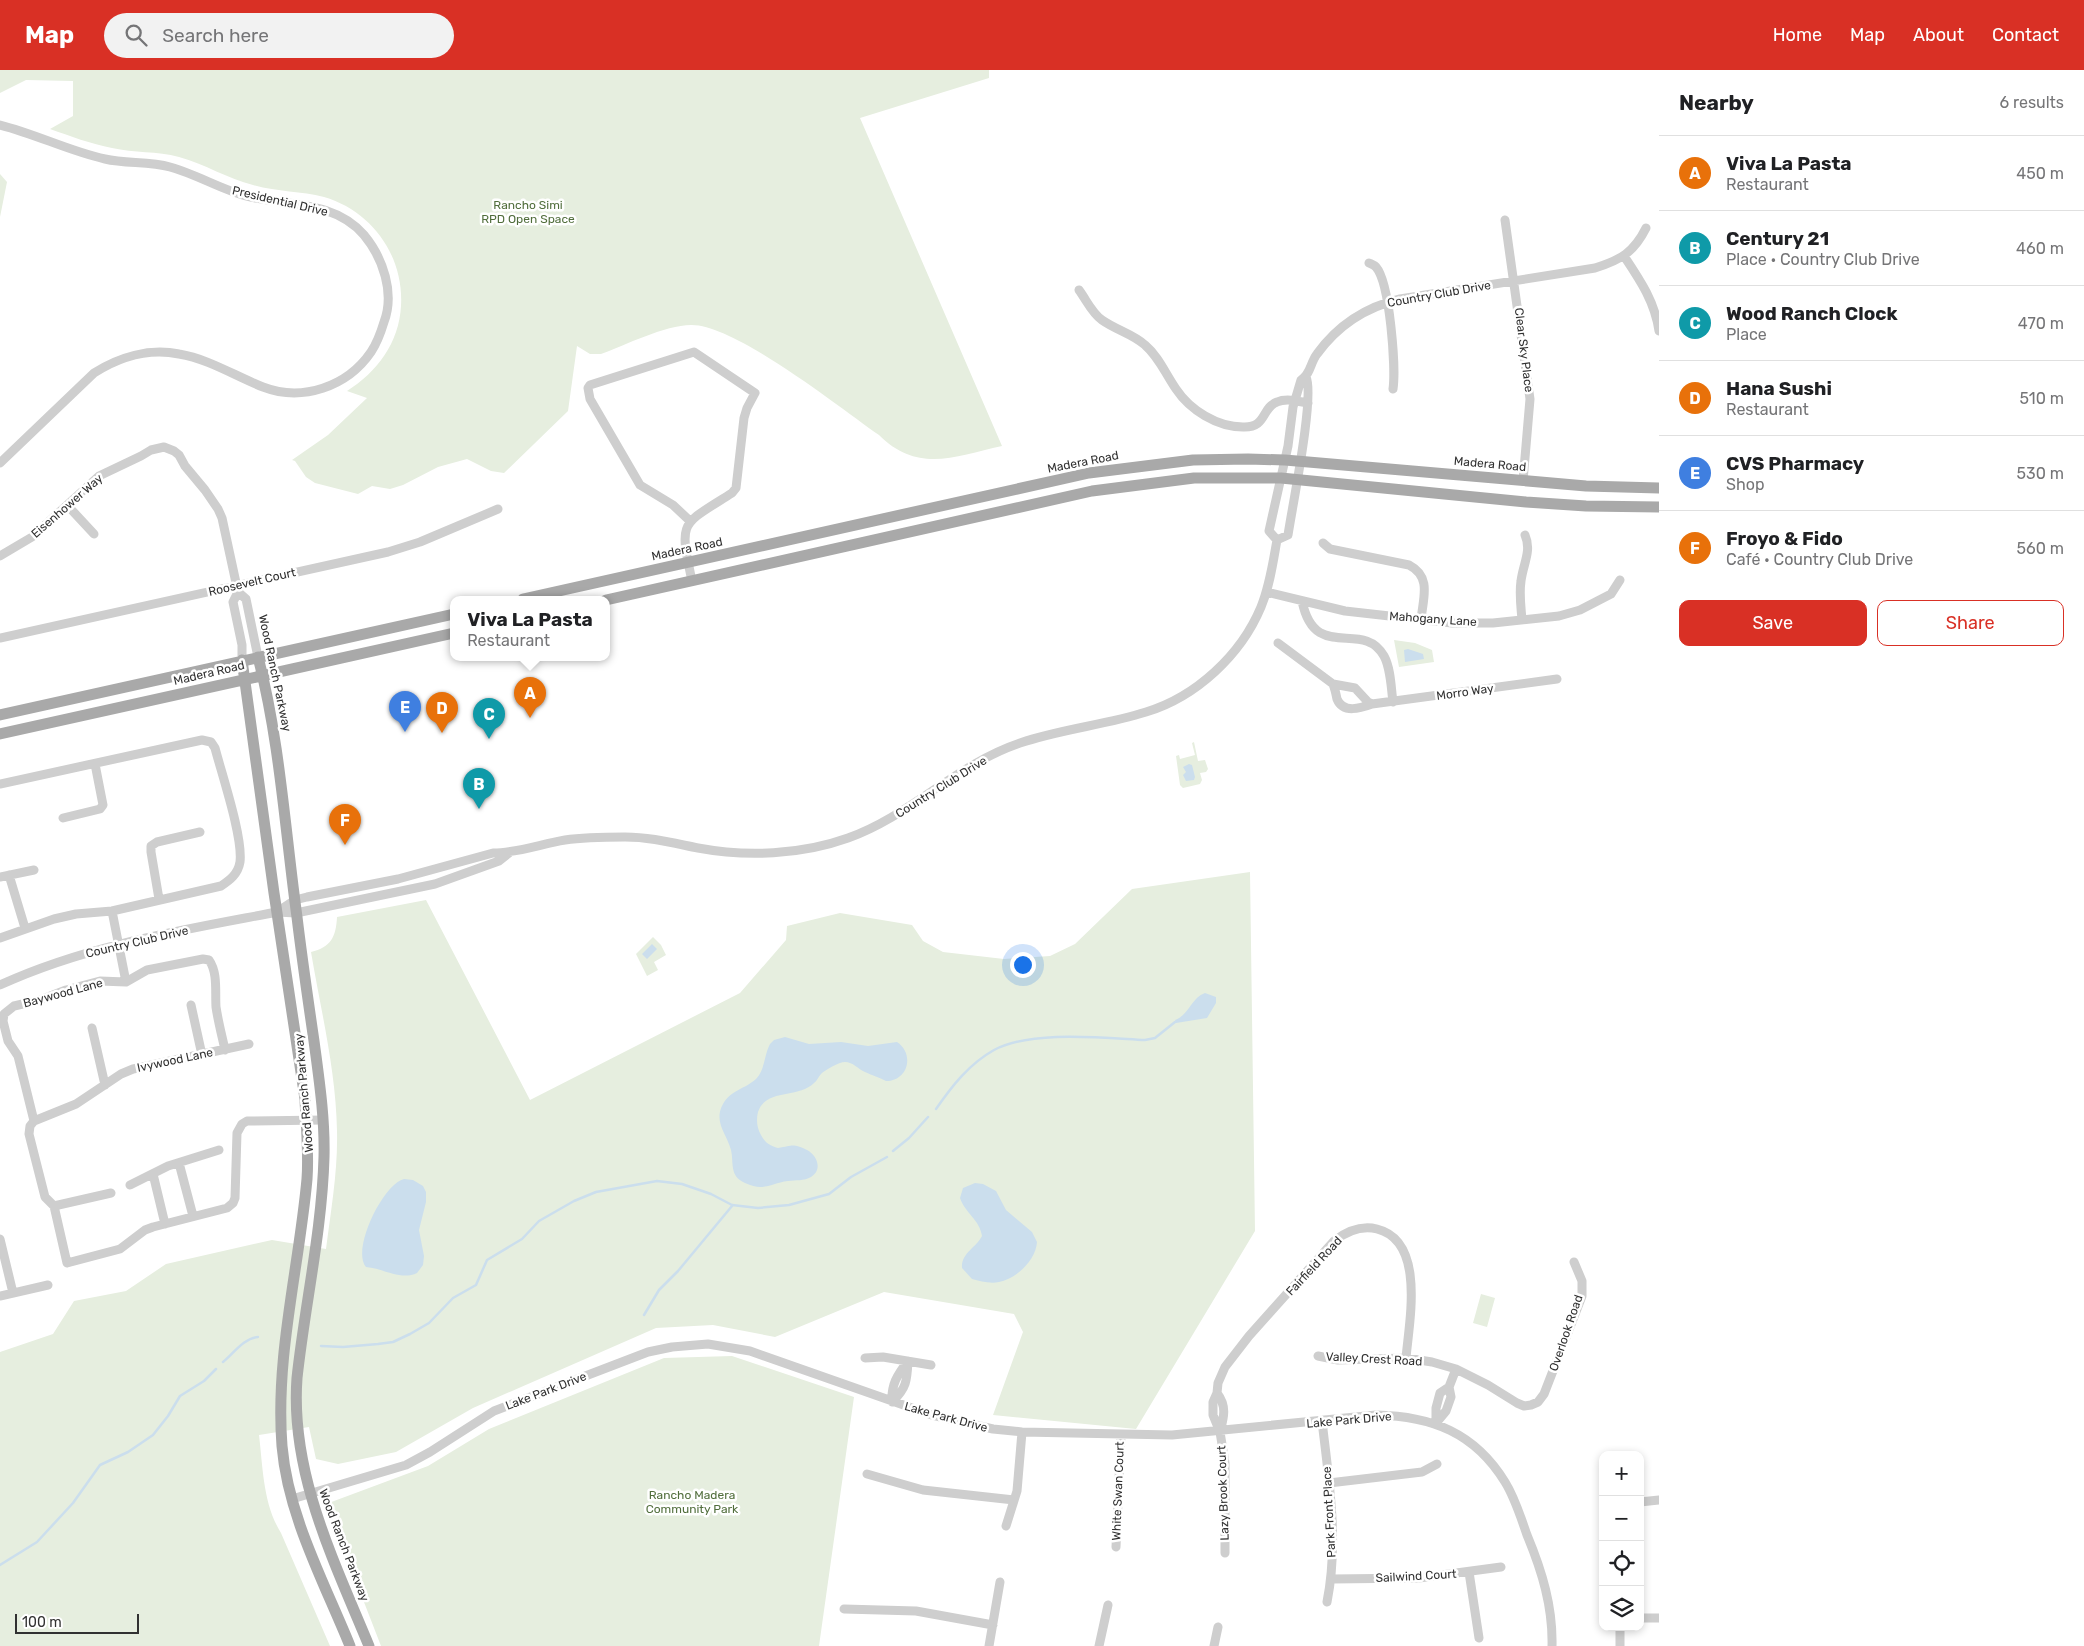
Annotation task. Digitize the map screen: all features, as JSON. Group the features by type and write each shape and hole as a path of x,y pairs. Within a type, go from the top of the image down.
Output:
{"main road":[{"name":"Madera Road","path":"537,596 1089,474 1192,460 1285,460 1586,486 1659,488"},
{"path":"610,599 1092,491 1194,478 1281,478 1526,502 1586,506 1659,507"},
{"name":"Madera Road","path":"0,715 258,656 450,615"},
{"name":"Madera Road","path":"0,734 450,634"},
{"name":"Wood Ranch Parkway","path":"258,656 268,694 284,798 296,913 320,1083 323,1120 322,1195 308,1306 300,1347 295,1401 309,1492 324,1536 369,1646"},
{"name":"Wood Ranch Parkway","path":"242,660 305,1099 307,1177 280,1392 282,1448 292,1499 312,1554 350,1646"}],"street":[{"name":"Presidential Drive","path":"0,125 101,158 163,165 186,172 244,196 311,206 338,216 362,232 379,257 384,271 388,300 386,317 372,351 351,373 327,387 301,393 263,387 178,353 145,353 127,357 110,363 94,374 0,463"},
{"name":"Clear Sky Place","path":"1505,220 1530,399 1524,481"},
{"path":"1646,228 1638,242 1624,256 1649,296 1658,319 1659,331"},
{"name":"Country Club Drive","path":"1277,540 1269,531 1285,460 1294,401 1301,380 1306,377 1316,355 1336,332 1359,314 1388,302 1595,268 1624,256"},
{"path":"1369,263 1377,268 1388,302 1395,372 1393,389"},
{"path":"1080,290 1092,310 1104,322 1133,336 1153,352 1182,398 1205,416 1229,425 1250,427 1258,424 1274,404 1281,401 1308,402"},
{"path":"690,521 673,505 640,485 590,399 588,388 590,385 694,352 755,393 744,418 736,488 732,493 690,521 684,534 692,581"},
{"name":"Country Club Drive","path":"1277,540 1288,535 1308,402 1309,382 1306,377"},
{"name":"Eisenhower Way","path":"0,556 32,537 91,482 109,470 151,450 164,447"},
{"name":"Wood Ranch Parkway","path":"164,447 179,455 185,466 218,509 222,518 238,589 246,598 258,656"},
{"path":"66,505 94,534"},
{"name":"Roosevelt Court","path":"0,638 238,589 404,548 498,509"},
{"path":"1522,620 1521,579 1529,544 1525,535"},
{"name":"Country Club Drive","path":"277,912 295,900 398,879 493,853 509,853 558,841 590,837 628,837 656,839 713,850 747,853 798,850 846,839 893,817 965,770 997,752 1044,736 1148,712 1187,693 1224,663 1240,644 1258,614 1266,592 1277,540"},
{"path":"1323,543 1330,549 1409,565 1418,570 1424,583 1421,620"},
{"name":"Mahogany Lane","path":"1266,592 1345,611 1472,624 1559,616 1580,610 1611,594 1620,580"},
{"name":"Wood Ranch Parkway","path":"238,589 232,602 242,645 242,660"},
{"path":"1302,601 1308,621 1317,631 1332,638 1361,639 1380,650 1388,668 1393,702"},
{"name":"Morro Way","path":"1278,643 1333,684 1355,688 1372,704"},
{"name":"Morro Way","path":"1333,684 1338,700 1344,707 1354,709 1372,704 1557,679"},
{"path":"0,784 202,740 211,742 216,748 237,833 240,853 237,872 221,886 112,910 76,914 25,928 0,938"},
{"path":"63,818 100,809 103,805 95,764"},
{"path":"159,899 151,852 152,846 157,842 200,832"},
{"name":"Country Club Drive","path":"0,985 55,963 155,936 277,912 296,913 435,884 499,861 509,853"},
{"path":"25,928 5,876 34,870"},
{"path":"112,910 126,982 147,970 203,959 208,960 212,964 217,988 216,1006 225,1050"},
{"name":"Baywood Lane","path":"34,1121 18,1056 8,1041 3,1021 4,1014 14,1006 100,981 126,982"},
{"path":"191,1005 202,1055"},
{"path":"92,1028 105,1085"},
{"name":"Ivywood Lane","path":"34,1121 76,1104 134,1069 249,1044"},
{"path":"34,1121 30,1126 29,1134 45,1197 54,1206 67,1262 120,1249 145,1230 227,1208 233,1203 235,1198 237,1132 242,1124 247,1121 323,1120"},
{"path":"130,1185 179,1163 220,1150"},
{"path":"179,1163 193,1216"},
{"path":"152,1174 165,1224"},
{"path":"54,1206 111,1193"},
{"name":"Fairfield Road","path":"1220,1432 1225,1414 1224,1401 1218,1392 1218,1383 1225,1367 1249,1336 1334,1241 1352,1230 1368,1228 1385,1232 1397,1240 1406,1254 1411,1288 1406,1358"},
{"path":"0,1239 12,1293"},
{"name":"Overlook Road","path":"1538,1402 1544,1394 1582,1296 1582,1281 1574,1262"},
{"path":"0,1296 48,1285"},
{"name":"Lake Park Drive","path":"292,1499 309,1492 406,1465 494,1411 648,1352 672,1347 708,1344 750,1351 892,1402 962,1423 992,1429 1022,1432 1172,1436 1384,1415 1398,1416 1436,1423 1464,1438 1486,1457 1506,1484 1542,1573 1549,1600 1552,1646"},
{"name":"Valley Crest Road","path":"1318,1356 1338,1360 1406,1358 1432,1362 1456,1369 1488,1385 1517,1403 1531,1405 1538,1402"},
{"path":"866,1358 883,1357 931,1365"},
{"path":"892,1402 902,1393 907,1380 908,1361"},
{"path":"1436,1423 1436,1408 1440,1393 1449,1387 1456,1369"},
{"name":"Park Front Place","path":"1322,1421 1332,1523 1332,1579 1327,1602"},
{"path":"1006,1526 1017,1491 1022,1432"},
{"name":"Lazy Brook Court","path":"1220,1432 1225,1472 1225,1553"},
{"name":"White Swan Court","path":"1116,1547 1121,1435"},
{"path":"1329,1483 1422,1472 1437,1464"},
{"path":"867,1474 924,1490 1014,1500"},
{"path":"1644,1502 1659,1500"},
{"name":"Sailwind Court","path":"1332,1579 1419,1578 1501,1567"},
{"path":"1470,1572 1479,1638"},
{"path":"988,1646 1000,1582"},
{"path":"1099,1646 1108,1605"},
{"path":"844,1608 916,1611 992,1625"},
{"path":"1644,1618 1659,1618"},
{"path":"1214,1646 1218,1627"},
{"path":"1620,1631 1620,1646"}],"green space":[{"name":"Rancho Simi RPD Open Space","path":"0,70 989,70 989,78 860,118 1002,446 938,459 908,455 760,352 710,328 691,325 669,328 601,354 590,354 577,346 568,411 504,473 491,471 467,459 438,467 403,485 390,489 372,486 358,494 315,483 306,477 295,461 292,460 328,435 367,398 347,391 377,366 396,332 401,306 401,288 391,253 382,238 357,213 324,197 262,187 235,179 179,157 120,150 81,140 50,129 73,116 73,81 26,80 0,93"},
{"path":"0,174 7,182 0,217"},
{"path":"1394,640 1415,643 1432,650 1434,662 1399,667"},
{"path":"1194,742 1198,761 1205,760 1208,769 1206,772 1200,773 1202,780 1200,784 1183,788 1180,785 1176,756 1179,755 1180,759 1195,755 1192,743"},
{"path":"1250,872 1255,1231 1136,1429 993,1415 1023,1332 1014,1314 884,1292 775,1337 713,1325 656,1328 473,1408 396,1452 338,1464 316,1459 309,1427 259,1435 267,1498 275,1522 330,1646 0,1646 0,1352 53,1334 74,1301 126,1291 166,1264 272,1240 326,1249 334,1190 337,1131 336,1109 331,1064 311,952 328,944 334,936 337,917 426,900 530,1100 740,993 786,940 787,926 840,913 912,925 923,941 943,952 1004,959 1050,956 1075,944 1132,889"},
{"path":"653,937 661,945 666,955 654,962 658,970 647,976 636,954"},
{"path":"1481,1294 1495,1298 1487,1327 1473,1323"},
{"name":"Rancho Madera Community Park","path":"732,1356 854,1397 819,1646 381,1646 326,1504 428,1466 489,1429 664,1358"}],"water":[{"path":"1408,649 1423,654 1424,659 1405,662 1404,650"},
{"path":"1189,764 1192,765 1195,777 1194,780 1186,781 1183,775 1186,772 1183,767"},
{"path":"652,944 657,949 647,959 642,954"},
{"path":"1205,993 1216,997 1216,1003 1207,1018 1176,1023 1175,1020 1184,1014 1200,995"},
{"path":"785,1037 809,1044 841,1042 868,1046 897,1042 906,1053 906,1066 900,1077 886,1081 865,1072 851,1063 842,1062 823,1072 807,1088 775,1096 768,1100 762,1105 757,1118 757,1124 764,1140 778,1148 798,1146 811,1152 816,1159 818,1167 815,1174 803,1180 782,1182 762,1187 752,1186 740,1180 734,1173 731,1150 720,1122 720,1110 726,1099 756,1079 763,1067 770,1044 774,1040"},
{"path":"404,1179 413,1180 423,1186 426,1192 426,1202 419,1230 424,1256 423,1265 417,1273 405,1276 366,1267 362,1259 366,1233 372,1218 387,1192"},
{"path":"975,1183 983,1184 996,1191 1006,1210 1032,1232 1037,1242 1033,1255 1024,1268 1012,1277 996,1283 972,1279 962,1268 966,1254 982,1236 981,1230 960,1198 963,1188"}],"waterway":[{"path":"936,1109 969,1069 994,1050 1009,1044 1027,1040 1068,1037 1145,1040 1155,1038 1175,1022"},
{"path":"893,1151 909,1138 928,1117"},
{"path":"321,1346 343,1347 393,1342 410,1334 429,1323 453,1298 476,1285 487,1260 522,1239 539,1221 574,1201 596,1192 657,1181 682,1184 711,1194 732,1205 758,1208 789,1205 829,1194 851,1177 887,1157"},
{"path":"644,1315 659,1290 678,1271 732,1206"},
{"path":"223,1362 243,1343 258,1337"},
{"path":"0,1565 37,1542 73,1503 100,1465 128,1452 153,1435 168,1416 180,1396 204,1381 216,1369"}],"place":[{"name":"Viva La Pasta","path":"530,718"},
{"name":"CVS Pharmacy","path":"405,732"},
{"name":"Hana Sushi","path":"442,733"},
{"name":"Wood Ranch Clock","path":"489,739"},
{"name":"Century 21","path":"479,809"},
{"name":"Froyo & Fido","path":"345,845"}]}
